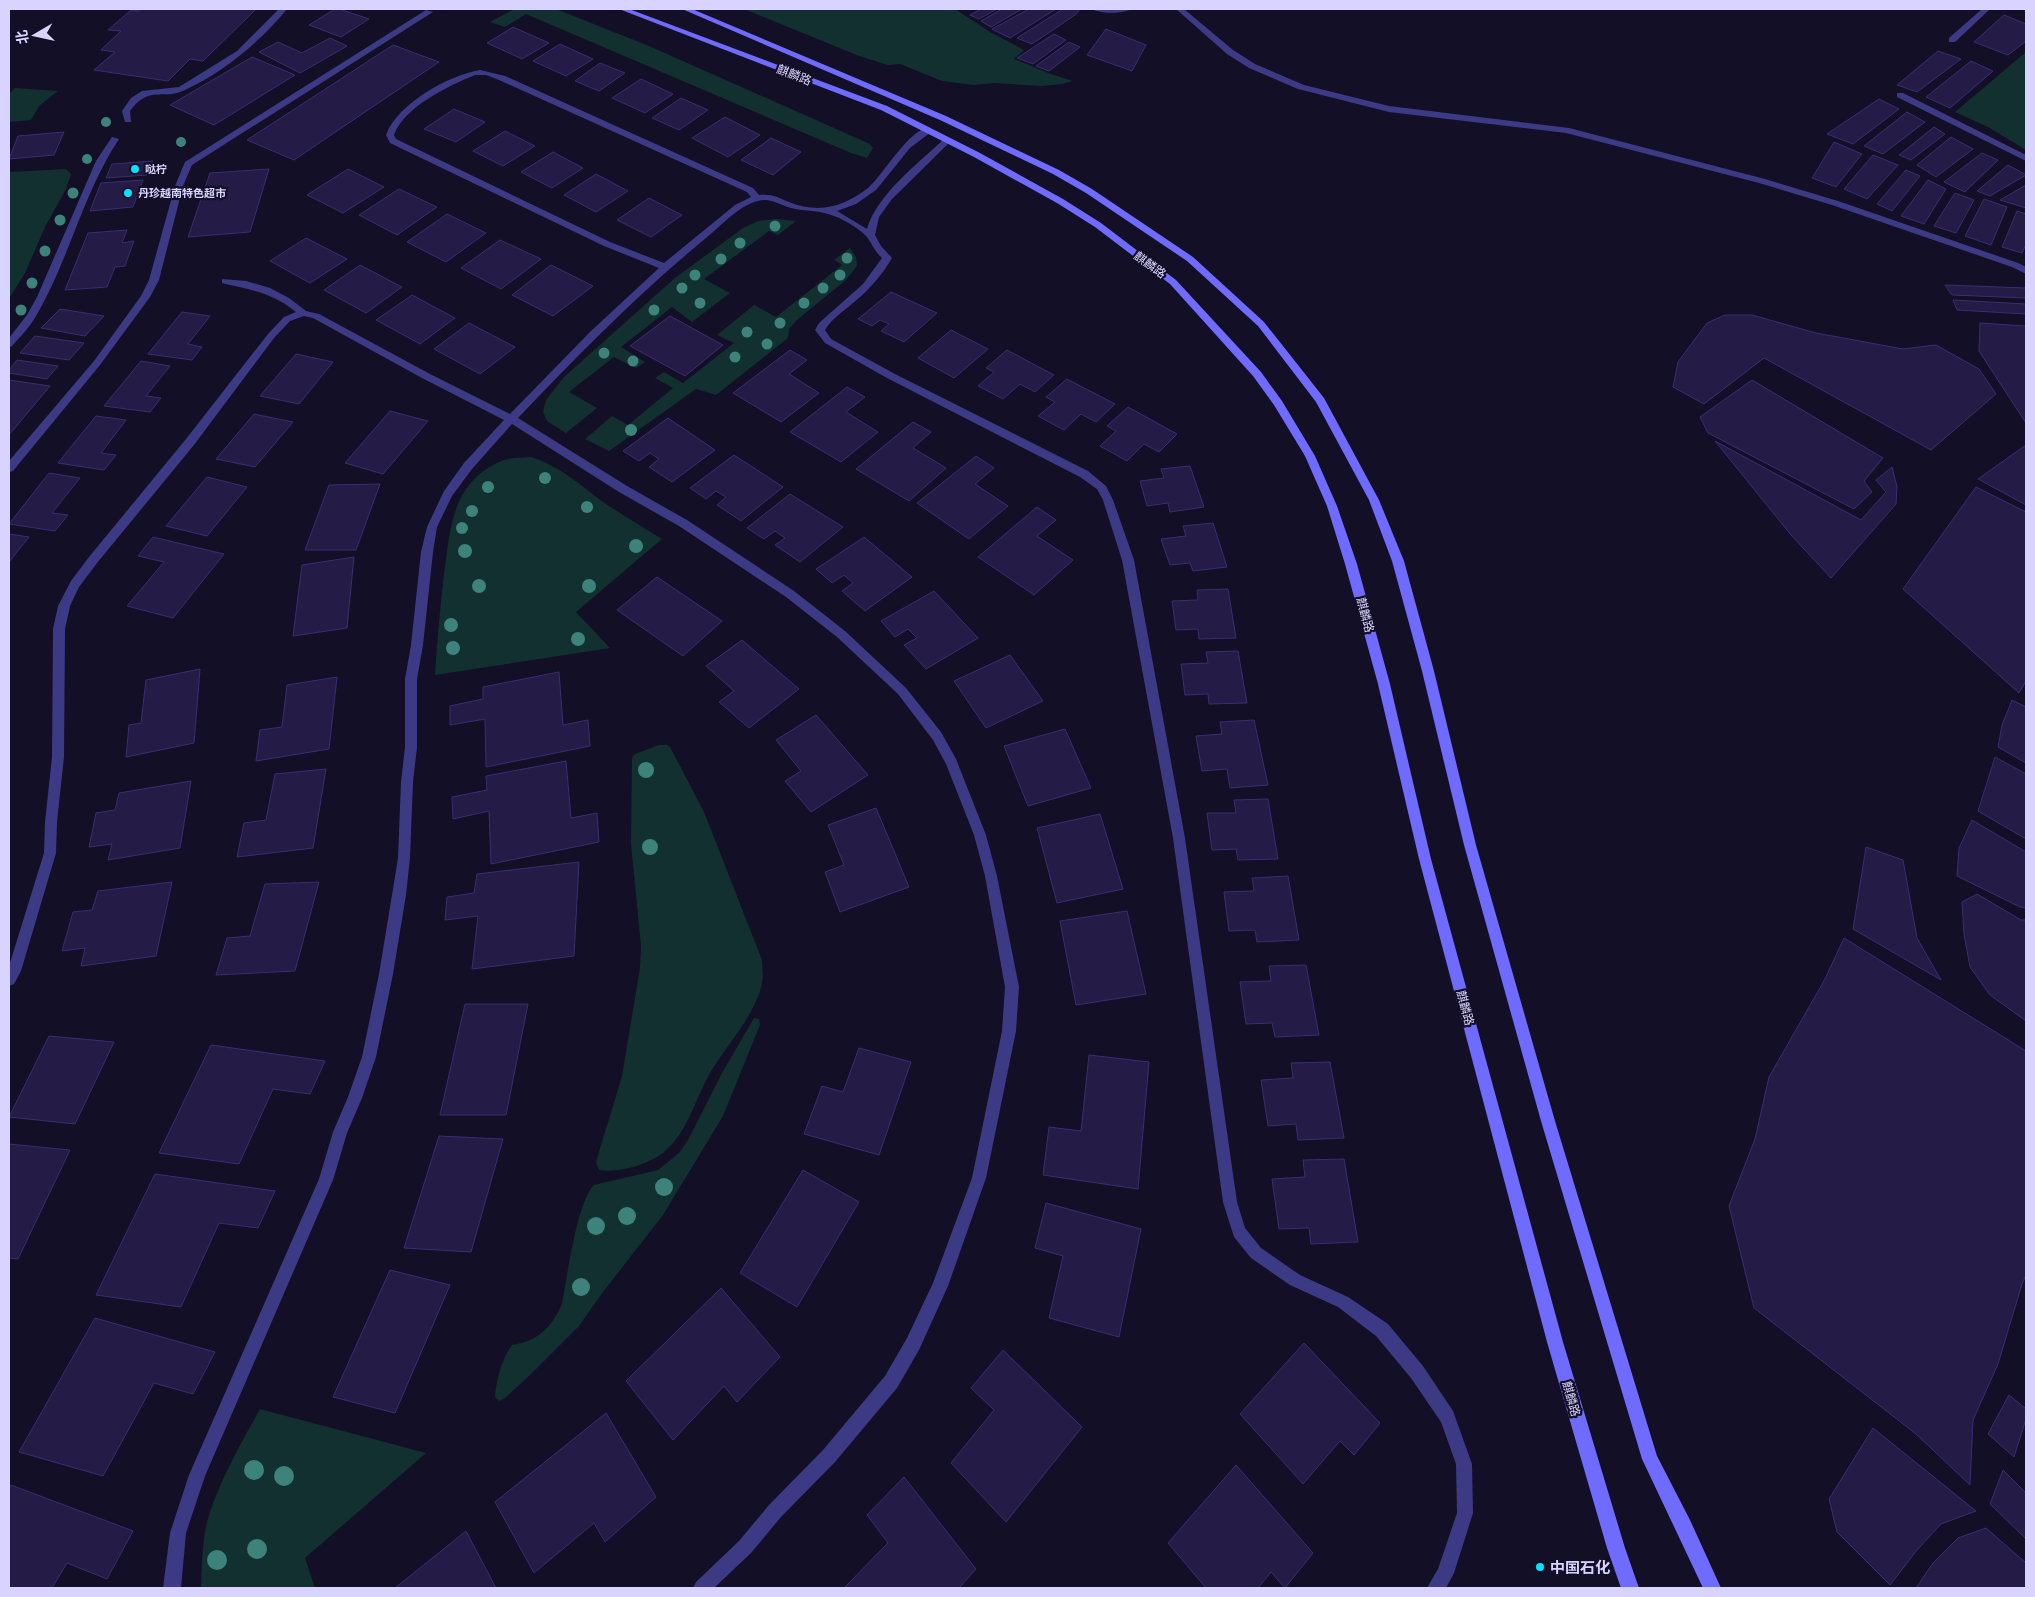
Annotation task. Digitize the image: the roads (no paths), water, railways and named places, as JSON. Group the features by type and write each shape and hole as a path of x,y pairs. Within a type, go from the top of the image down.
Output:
{"main road":[{"name":"麒麟路","path":"623,9 884,108 948,140 1068,206 1098,225 1173,282 1257,374 1278,402 1310,456 1332,506 1351,564 1384,684 1425,858 1555,1342 1616,1548 1630,1588"},
{"name":"麒麟路","path":"686,9 943,118 1056,172 1089,191 1197,266 1261,324 1320,400 1374,500 1398,561 1428,671 1473,855 1548,1121 1650,1459 1684,1526 1712,1588"}],"street":[{"path":"128,120 126,111 134,100 145,93 181,89 240,53 283,9"},
{"path":"1096,9 1127,9"},
{"path":"1180,9 1230,52 1277,78 1301,87 1389,109 1566,130 1762,181 1836,203 2016,265 2026,271"},
{"path":"1952,40 1986,9"},
{"path":"9,468 97,363 145,297 154,280 179,186 188,164 429,12"},
{"path":"666,266 608,244 394,141 390,135 394,124 404,112 464,75 477,72 491,72 531,93 716,173 750,190 757,198"},
{"path":"1900,95 2026,158"},
{"path":"172,1588 178,1533 197,1475 326,1180 340,1132 355,1098 369,1057 386,974 404,858 407,782 411,747 411,679 432,527 453,487 468,466 511,419 593,334 666,266 738,207 757,198 772,197 786,204 806,210 830,211 853,202 873,188 907,146 928,130"},
{"path":"9,344 31,317 42,297 100,161 115,139"},
{"path":"870,235 875,217 889,197 948,140"},
{"path":"830,211 855,224 870,235 877,248 887,258 882,269 851,300 825,319 820,330 828,341 898,380 1084,474 1101,486 1108,500 1128,560 1179,838 1232,1209 1239,1232 1256,1253 1295,1280 1343,1302 1382,1330 1416,1372 1447,1417 1464,1464 1464,1513 1445,1573 1436,1588"},
{"path":"225,281 242,283 277,294 292,302 303,313 316,316 426,376 511,419 623,489 683,523 790,594 841,634 902,691 937,736 952,763 980,835 991,876 1012,986 1009,1031 979,1178 940,1286 891,1382 834,1449 775,1511 745,1546 702,1588"},
{"path":"9,980 14,971 50,853 51,822 58,757 59,629 64,606 76,584 93,560 190,442 271,336 287,319 303,313"}],"place":[{"name":"哒柠","path":"135,169"},
{"name":"丹珍越南特色超市","path":"128,193"},
{"name":"中国石化","path":"1540,1567"}]}
